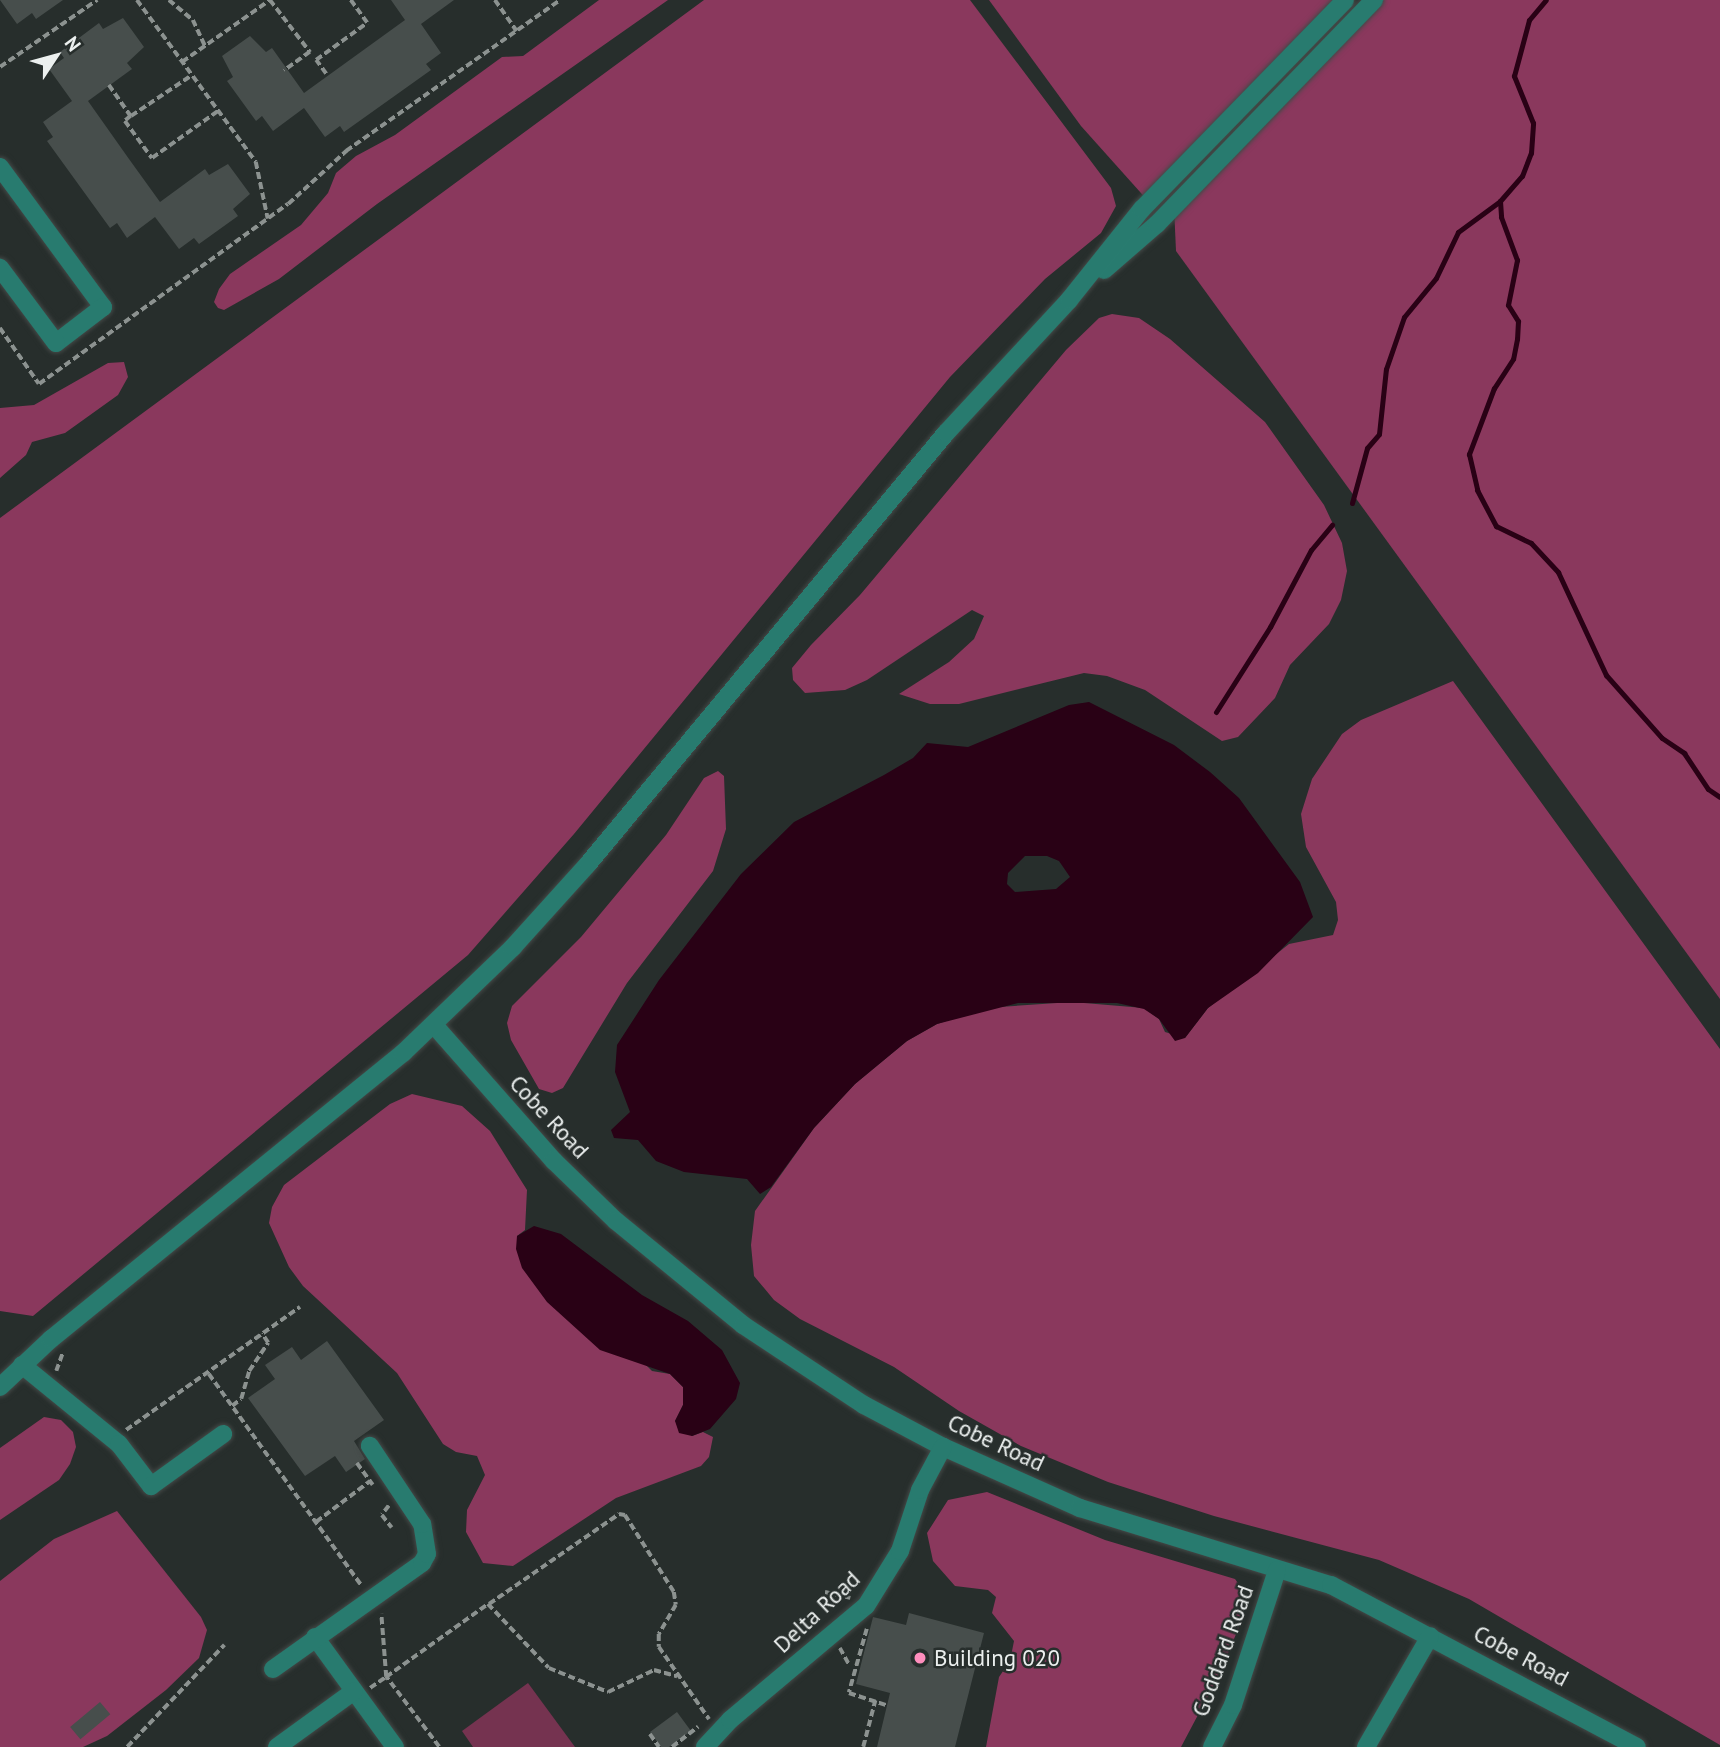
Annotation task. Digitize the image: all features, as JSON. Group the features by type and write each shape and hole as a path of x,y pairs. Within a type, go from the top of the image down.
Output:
{"street":[{"path":"0,1387 22,1365 434,1025 565,891 946,433 1069,300 1159,192 1345,0"},
{"path":"1069,300 1174,207 1374,0"},
{"path":"0,167 103,307 56,343 0,268"},
{"path":"1159,192 1174,207"},
{"name":"Cobe Road","path":"434,1025 554,1161 671,1269 810,1370 943,1447 1080,1508 1331,1585 1637,1747"},
{"path":"22,1365 119,1444 151,1492 223,1434"},
{"path":"273,1669 422,1563 427,1554 422,1524 370,1446"},
{"name":"Delta Road","path":"705,1747 730,1720 866,1606 900,1551 920,1490 943,1447"},
{"name":"Goddard Road","path":"1212,1747 1233,1704 1277,1570"},
{"path":"1366,1747 1430,1636"},
{"path":"315,1637 395,1747"},
{"path":"277,1747 356,1694"}],"path":[{"path":"0,67 97,0"},
{"path":"136,0 256,162 268,219"},
{"path":"169,0 194,22 205,46"},
{"path":"182,62 270,0 326,74"},
{"path":"316,60 367,23 351,0"},
{"path":"495,0 517,30"},
{"path":"0,328 39,384 268,219 346,151 560,0"},
{"path":"284,71 310,52"},
{"path":"191,75 125,121 152,158 218,111"},
{"path":"109,85 131,116"},
{"path":"120,1428 141,1424 300,1307"},
{"path":"232,1406 241,1399 249,1371 268,1343 262,1334"},
{"path":"61,1382 55,1376 58,1360 69,1347"},
{"path":"209,1374 363,1588"},
{"path":"357,1464 377,1490"},
{"path":"316,1522 370,1481"},
{"path":"383,1499 390,1507 382,1515 392,1528"},
{"path":"356,1694 386,1677 619,1514 625,1515 674,1592 676,1605 657,1642 677,1676 709,1719 672,1747"},
{"path":"825,1591 857,1600"},
{"path":"488,1604 549,1668 608,1692 630,1685 654,1670 677,1676"},
{"path":"381,1611 386,1677 439,1747"},
{"path":"870,1617 849,1693 887,1705"},
{"path":"127,1747 224,1645"},
{"path":"840,1648 849,1664"},
{"path":"863,1747 875,1701"},
{"path":"650,1734 659,1747"}],"shaded area":[{"path":"599,0 668,0 377,204 279,279 224,310 218,308 214,302 219,289 230,274 301,225 328,193 336,173 356,156 395,135 502,57 523,56"},
{"path":"704,0 970,0 1111,188 1116,206 1101,233 1045,279 950,377 574,834 468,955 33,1316 0,1311 0,518"},
{"path":"989,0 1345,0 1149,202 1081,126"},
{"path":"1374,0 1720,0 1720,999 1176,251 1174,207"},
{"path":"1112,314 1139,318 1170,339 1265,422 1324,505 1342,543 1347,571 1341,600 1329,624 1290,665 1275,698 1238,737 1222,741 1145,690 1107,676 1084,673 959,704 930,704 899,694 949,662 974,639 984,616 972,610 867,680 845,690 805,693 793,680 792,668 860,595 1066,350 1099,318"},
{"path":"124,362 128,377 118,395 65,433 32,442 26,455 0,478 0,408 34,405 108,363"},
{"path":"1453,681 1720,1049 1720,1745 1469,1599 1379,1560 1214,1516 1108,1482 1021,1446 959,1411 894,1367 800,1319 774,1300 754,1276 751,1245 755,1211 814,1128 855,1084 907,1041 937,1024 985,1008 1072,1002 1144,1008 1159,1019 1165,1032 1185,1038 1208,1008 1289,944 1333,935 1338,920 1336,902 1306,847 1301,814 1312,779 1342,734 1361,720"},
{"path":"1089,702 1174,745 1210,772 1239,798 1300,882 1313,917 1258,973 1208,1008 1185,1038 1175,1041 1159,1019 1144,1009 1117,1003 1018,1003 937,1024 907,1041 855,1084 814,1128 771,1187 760,1194 747,1179 684,1172 656,1161 638,1140 614,1138 611,1130 630,1112 615,1072 617,1045 659,980 741,874 794,822 913,758 927,743 968,747 1069,705","holes":["1025,856 1047,856 1059,861 1070,877 1056,889 1015,892 1007,884 1008,873"]},
{"path":"718,771 724,776 726,829 713,871 627,983 563,1088 552,1093 539,1089 511,1040 507,1023 512,1006 581,937 666,835 704,778"},
{"path":"412,1094 462,1106 490,1131 527,1190 525,1230 517,1236 652,1371 670,1374 683,1387 683,1405 675,1421 692,1436 703,1432 713,1437 709,1457 701,1466 616,1498 513,1566 483,1563 466,1532 467,1510 485,1475 477,1456 456,1452 443,1444 397,1373 303,1286 289,1267 269,1223 272,1207 284,1185 390,1104"},
{"path":"534,1226 561,1234 642,1295 688,1321 722,1350 740,1383 736,1399 710,1429 692,1436 679,1433 675,1421 683,1405 683,1387 670,1374 600,1350 547,1302 522,1268 516,1249 517,1236"},
{"path":"44,1417 61,1420 73,1432 76,1447 70,1464 59,1480 0,1520 0,1448"},
{"path":"987,1492 1105,1540 1235,1579 1243,1590 1245,1613 1217,1679 1181,1747 986,1747 999,1677 1010,1661 1014,1641 992,1613 996,1597 988,1590 955,1586 933,1561 927,1533 948,1500"},
{"path":"117,1511 201,1617 207,1630 199,1658 166,1690 107,1736 83,1747 0,1747 0,1581 54,1539"},
{"path":"528,1683 575,1747 473,1747 462,1731"}],"building":[{"path":"0,0 63,0 36,19 32,13 17,24"},
{"path":"391,0 454,0 421,24 441,53 426,64 431,70 344,132 340,126 325,137 304,108 273,131 262,116 256,121 227,81 233,77 222,56 250,36 266,52 272,48 304,93 405,20"},
{"path":"123,18 144,47 127,63 132,69 88,101 160,202 205,169 209,175 228,164 250,194 233,209 238,216 199,244 194,238 179,249 155,217 127,238 117,223 110,228 47,141 53,137 43,122 72,101 49,69 64,58 60,52 99,23 103,29"},
{"path":"327,1341 384,1420 354,1441 365,1459 346,1472 335,1456 305,1476 248,1398 275,1379 265,1365 292,1347 301,1360"},
{"name":"Building 020","path":"909,1613 984,1633 955,1747 877,1747 890,1693 856,1684 873,1617 906,1625"},
{"path":"100,1702 110,1714 80,1739 70,1727"},
{"path":"677,1712 691,1731 669,1747 661,1747 650,1732"}],"waterway":[{"path":"1352,503 1367,448 1379,434 1386,369 1404,317 1436,278 1458,232 1500,201 1522,176 1531,153 1533,123 1514,76 1529,20 1546,0"},
{"path":"1500,201 1501,217 1517,260 1508,305 1518,321 1517,339 1513,359 1494,388 1469,454 1477,490 1496,526 1531,543 1558,572 1606,675 1662,738 1684,753 1708,789 1720,797"},
{"path":"1216,712 1270,627 1311,550 1332,525"}],"place":[{"name":"Building 020","path":"920,1658"}]}
